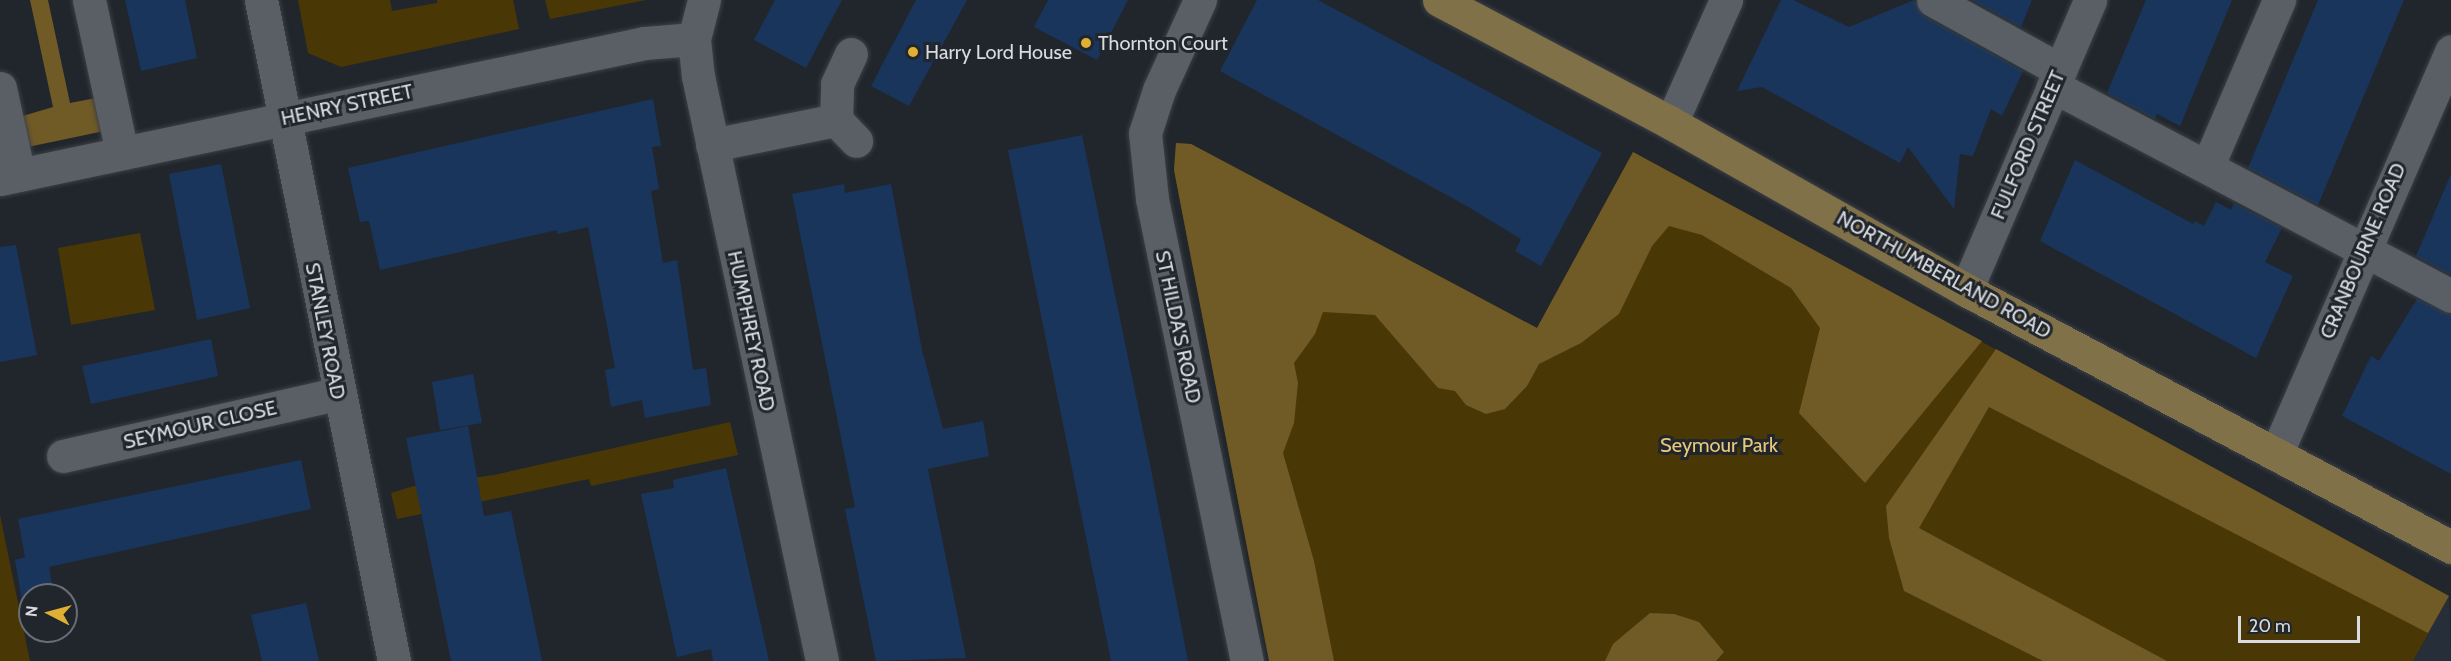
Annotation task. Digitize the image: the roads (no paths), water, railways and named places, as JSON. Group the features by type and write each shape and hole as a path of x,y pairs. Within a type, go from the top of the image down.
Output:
{"main road":[{"name":"NORTHUMBERLAND ROAD","path":"1439,0 1671,123 1966,290 2277,452 2451,547"}],"street":[{"path":"89,0 123,152"},
{"name":"STANLEY ROAD","path":"261,0 338,394 394,661"},
{"name":"HUMPHREY ROAD","path":"704,0 694,39 712,145 822,661"},
{"name":"ST HILDA'S ROAD","path":"1200,0 1159,90 1145,133 1152,199 1247,661"},
{"path":"1671,123 1726,0"},
{"path":"1933,0 2056,78 2208,165 2451,296"},
{"name":"FULFORD STREET","path":"1966,290 2090,0"},
{"path":"2208,165 2279,0"},
{"name":"HENRY STREET","path":"10,177 645,43 694,39"},
{"name":"CRANBOURNE ROAD","path":"2277,452 2451,51"},
{"path":"712,145 846,130 837,84 851,54"},
{"path":"0,88 10,177"},
{"name":"SEYMOUR CLOSE","path":"63,456 338,394"}],"place":[{"name":"Thornton Court","path":"1086,43"},
{"name":"Harry Lord House","path":"913,52"}],"park label":[{"name":"Seymour Park","path":"1719,445"}]}
